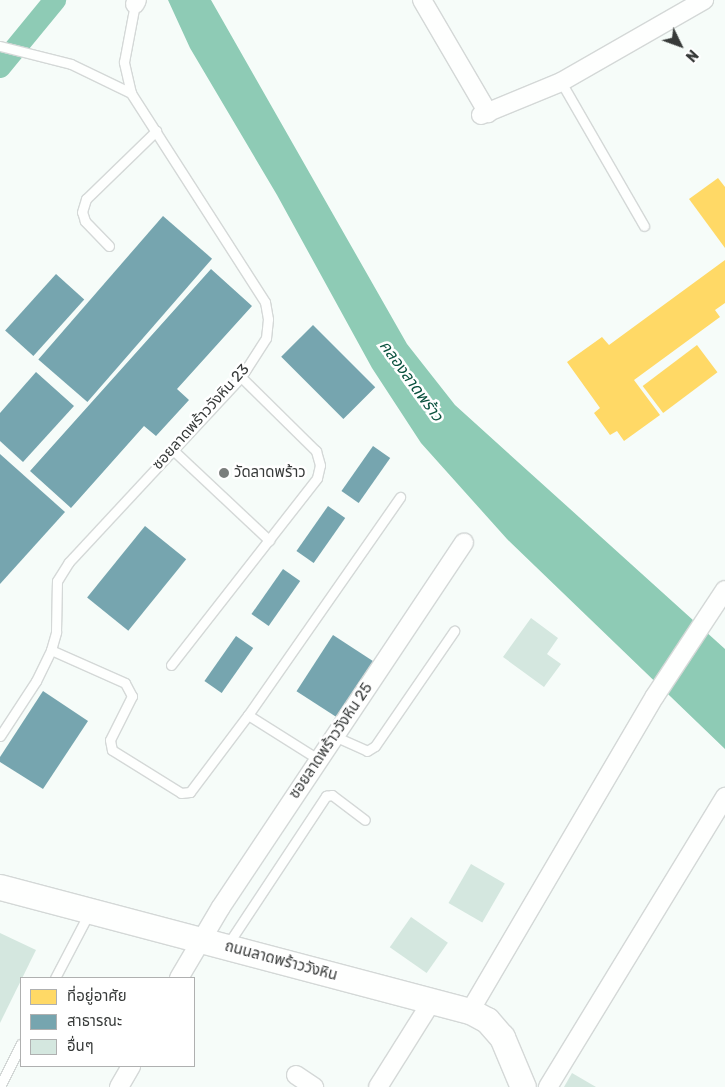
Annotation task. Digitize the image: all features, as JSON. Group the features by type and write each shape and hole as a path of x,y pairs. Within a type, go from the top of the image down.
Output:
{"main road":[{"name":"ถนนลาดพร้าววังหิน","path":"0,887 470,1011 486,1020 502,1037 523,1087"}],"street":[{"path":"422,0 484,114 562,82 704,0"},
{"name":"ซอยลาดพร้าววังหิน 25","path":"179,977 200,939 318,759 464,543"},
{"path":"470,1011 655,696 725,590"},
{"path":"548,1087 725,797"},
{"path":"378,1087 432,1000"},
{"path":"119,1087 130,1067"},
{"path":"296,1076 314,1087"}],"lane":[{"name":"ซอยลาดพร้าววังหิน 23","path":"0,736 36,681 52,650 56,632 57,581 69,562 241,377 266,338 268,319 265,302 131,93 124,62 136,2"},
{"path":"4,47 70,64 131,93"},
{"path":"562,82 644,226"},
{"path":"109,246 85,221 82,212 86,199 156,131"},
{"path":"171,665 317,478 320,464 316,451 241,377"},
{"path":"173,450 269,540"},
{"path":"52,650 125,683 132,696 110,740 112,750 181,793 196,788 400,497"},
{"path":"334,736 367,751 375,746 454,631"},
{"path":"248,714 318,759"},
{"path":"227,946 326,796 332,795 365,820"},
{"path":"56,977 90,910"},
{"path":"0,1086 20,1046"}],"water":[{"name":"คลองลาดพร้าว","path":"168,0 211,0 407,344 455,405 725,649 725,749 507,539 421,443 372,368 277,195 190,48"}],"building: ที่อยู่อาศัย":[{"path":"718,178 725,187 725,248 689,199"},
{"path":"725,260 725,303 715,310 720,317 634,380 660,415 624,441 617,431 610,435 594,413 600,408 567,362 602,337 609,345"},
{"path":"697,345 717,372 663,413 643,386"}],"building: สาธารณะ":[{"path":"163,216 212,259 87,402 38,359"},
{"path":"211,269 252,306 177,389 189,400 156,436 144,426 71,508 30,471"},
{"path":"56,274 84,299 33,356 5,330"},
{"path":"313,325 375,387 343,419 281,357"},
{"path":"36,372 74,406 23,462 0,441 0,413"},
{"path":"373,446 390,458 359,503 341,491"},
{"path":"0,454 65,512 0,584"},
{"path":"328,506 345,518 314,563 296,551"},
{"path":"145,526 186,559 128,631 87,597"},
{"path":"283,569 300,581 269,626 251,614"},
{"path":"333,635 373,661 337,717 297,691"},
{"path":"236,636 253,648 222,693 204,681"},
{"path":"43,691 88,721 43,789 0,762 0,757"}],"building: อื่นๆ":[{"path":"531,618 558,638 547,654 561,664 544,687 503,657"},
{"path":"471,864 505,884 482,922 448,903"},
{"path":"411,917 448,943 427,973 390,947"},
{"path":"0,933 36,950 23,977 20,977 20,982 0,1023"},
{"path":"572,1073 596,1087 564,1087"}],"waterway":[{"path":"0,67 55,0"}],"place":[{"name":"วัดลาดพร้าว","path":"224,473"}]}
